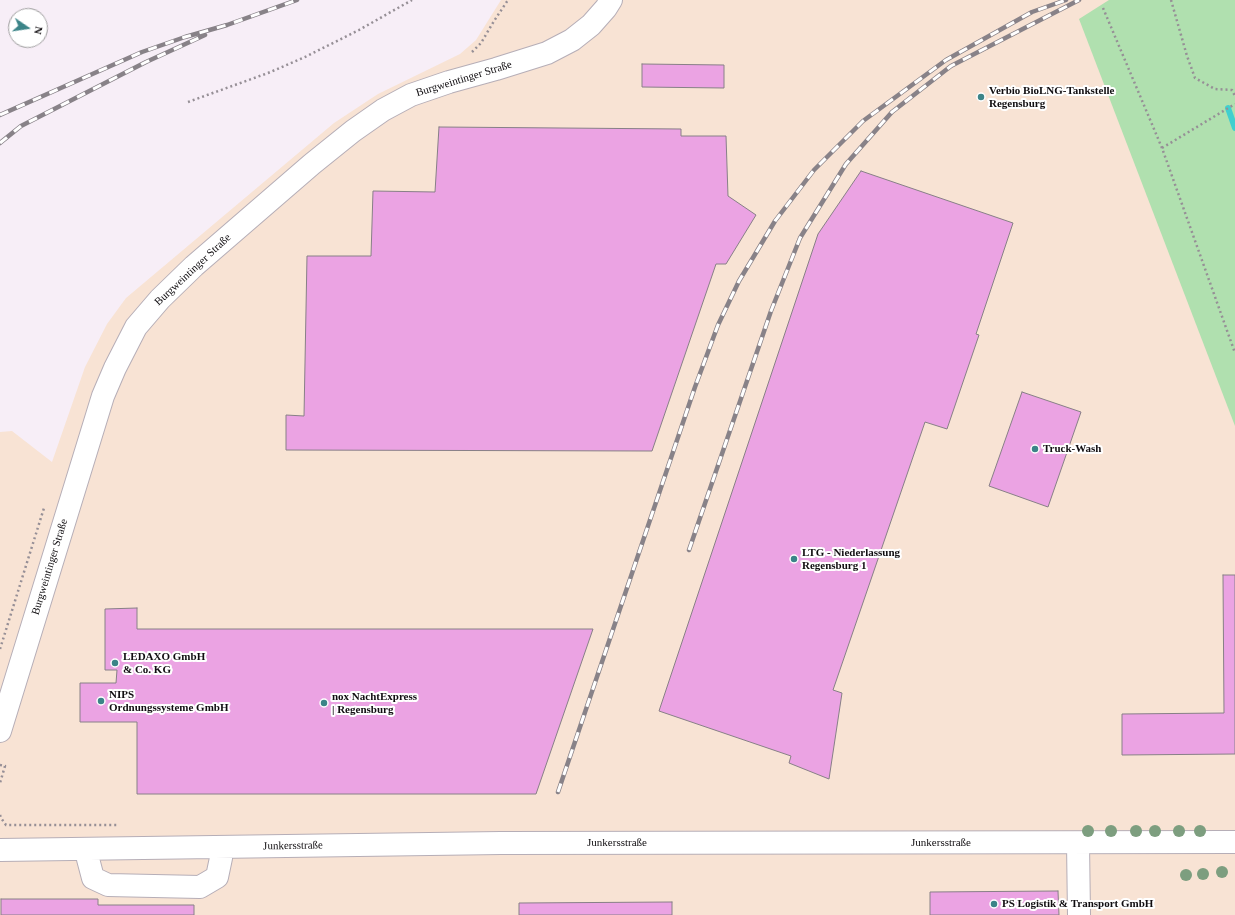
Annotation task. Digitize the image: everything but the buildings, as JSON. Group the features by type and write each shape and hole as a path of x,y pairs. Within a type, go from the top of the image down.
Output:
{"street":[{"name":"Burgweintinger Straße","path":"0,731 103,396 115,368 136,327 160,299 200,261 312,164 353,131 384,110 411,95 547,53 572,40 591,25 611,0"},
{"name":"Junkersstraße","path":"0,850 501,843 1235,842"},
{"path":"1078,843 1079,915"},
{"path":"88,849 88,859 94,878 108,886 200,888 216,877 221,858 219,847"}],"path":[{"path":"188,102 305,57 359,30 412,0"},
{"path":"468,56 481,43 508,0"},
{"path":"1171,0 1195,78 1215,89 1232,90 1235,96"},
{"path":"1103,8 1162,148 1235,353"},
{"path":"1162,148 1234,104 1235,100"},
{"path":"0,650 44,506"},
{"path":"0,765 5,766 0,783"}],"shaded area":[{"path":"501,0 1235,0 1235,915 0,915 0,432 12,431 52,462 85,367 107,324 126,298 334,123 378,94 460,54 476,40"}],"green space":[{"path":"1109,0 1235,0 1235,426 1079,19"}],"waterway":[{"path":"1228,108 1235,128"}],"railway":[{"path":"0,115 142,52 185,37 227,25 297,0"},
{"path":"558,792 695,387 718,325 739,281 775,221 814,170 863,121 946,60 1032,12 1066,0"},
{"path":"689,550 771,311 800,238 846,164 892,112 951,66 1079,0"},
{"path":"0,143 21,126 146,62 205,35"}],"place":[{"name":"Verbio BioLNG-Tankstelle Regensburg","path":"981,97"},
{"name":"Truck-Wash","path":"1035,449"},
{"name":"LTG - Niederlassung Regensburg 1","path":"794,559"},
{"name":"LEDAXO GmbH & Co. KG","path":"115,663"},
{"name":"NIPS Ordnungssysteme GmbH","path":"101,701"},
{"name":"nox NachtExpress | Regensburg","path":"324,703"},
{"name":"PS Logistik & Transport GmbH","path":"994,904"}]}
